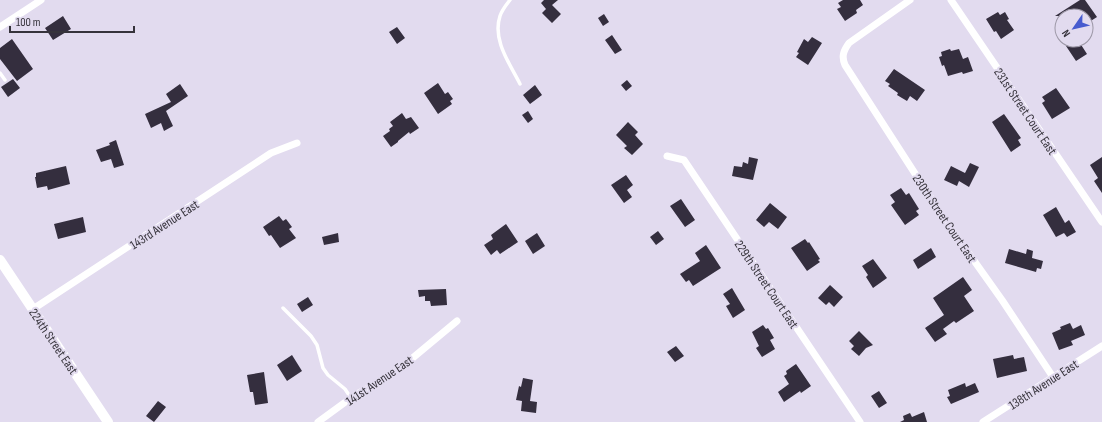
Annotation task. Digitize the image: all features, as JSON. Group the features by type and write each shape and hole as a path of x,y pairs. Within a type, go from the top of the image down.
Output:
{"street":[{"path":"0,27 41,0"},
{"name":"230th Street Court East","path":"910,0 849,43 843,56 844,65 943,217 1002,300 1053,377"},
{"name":"231st Street Court East","path":"951,0 1102,222"},
{"name":"143rd Avenue East","path":"33,309 264,157 297,143"},
{"name":"229th Street Court East","path":"667,156 684,160 860,422"},
{"name":"224th Street East","path":"0,260 108,422"},
{"name":"141st Avenue East","path":"318,422 355,395 378,384 409,361 457,321"},
{"name":"138th Avenue East","path":"983,422 1102,346"}],"lane":[{"path":"510,0 503,9 500,17 498,27 499,38 504,54 520,84"},
{"path":"0,73 5,80"},
{"path":"283,308 311,336 317,345 323,368 328,375 345,389 351,398"}],"building":[{"path":"544,0 558,0 552,5 561,14 552,23 542,13 546,9 541,3"},
{"path":"843,0 860,0 863,5 856,10 857,13 845,21 837,9 841,7 838,3"},
{"path":"1080,0 1085,0 1091,8 1068,8"},
{"path":"998,12 1000,15 1005,12 1009,19 1007,20 1014,30 1001,39 996,31 994,32 986,19"},
{"path":"604,14 609,22 603,26 598,18"},
{"path":"63,16 71,29 53,40 45,28"},
{"path":"397,27 405,38 397,44 389,32"},
{"path":"612,35 622,50 615,54 605,40"},
{"path":"812,37 822,43 808,65 796,57 804,39 808,42"},
{"path":"12,39 33,69 17,81 0,59 0,48"},
{"path":"1067,48 1083,48 1087,54 1076,61"},
{"path":"950,49 951,51 959,49 963,59 968,57 973,71 948,76 939,57 942,56 941,52"},
{"path":"894,69 925,90 917,101 910,96 907,101 897,95 898,93 888,86 890,84 885,81"},
{"path":"13,79 20,88 8,97 1,87"},
{"path":"627,80 632,86 626,91 621,85"},
{"path":"438,83 445,94 448,92 453,99 450,101 452,104 438,114 424,93"},
{"path":"180,84 188,96 166,111 173,126 164,131 161,123 151,128 145,114 171,102 166,94"},
{"path":"535,85 542,95 530,104 523,95"},
{"path":"1056,88 1070,108 1052,119 1042,103 1045,101 1042,97"},
{"path":"528,111 533,119 528,123 522,115"},
{"path":"402,113 406,119 411,117 419,128 410,134 409,132 391,147 383,136 390,131 389,129 393,126 390,122"},
{"path":"1004,114 1021,138 1018,140 1021,145 1011,152 992,122"},
{"path":"628,122 638,132 635,135 643,144 632,155 624,148 627,146 616,135"},
{"path":"116,140 124,165 114,168 111,159 101,162 96,150 110,145 109,143"},
{"path":"749,157 758,159 753,180 732,176 734,166 742,167 743,162 748,164"},
{"path":"1102,157 1102,193 1094,181 1098,178 1090,165"},
{"path":"970,163 979,167 969,187 959,181 957,186 944,180 951,166 965,173"},
{"path":"66,166 70,184 48,190 47,186 37,188 35,177 36,173"},
{"path":"626,175 633,185 627,190 632,197 624,203 611,185"},
{"path":"901,188 906,195 909,193 919,209 916,211 919,215 905,225 891,205 895,202 890,195"},
{"path":"681,199 695,220 685,227 670,206"},
{"path":"770,203 787,217 778,229 769,222 764,227 756,220"},
{"path":"1056,207 1065,223 1069,220 1076,232 1067,237 1064,233 1056,237 1043,215"},
{"path":"279,216 283,221 286,219 292,227 289,229 296,238 280,248 263,227"},
{"path":"83,217 86,232 58,239 54,224"},
{"path":"506,224 518,242 500,254 497,250 491,255 484,245 493,239 491,235"},
{"path":"658,231 664,239 656,245 650,237"},
{"path":"338,233 339,242 324,245 322,237"},
{"path":"537,233 545,246 533,254 525,241"},
{"path":"805,239 808,243 809,242 820,259 818,260 820,262 807,271 791,248"},
{"path":"706,245 721,268 693,286 689,280 686,282 680,274 700,261 695,253"},
{"path":"931,248 936,257 918,269 913,260"},
{"path":"1009,249 1026,254 1027,249 1033,251 1032,258 1043,261 1041,269 1037,268 1036,272 1005,263"},
{"path":"873,259 887,278 873,288 866,277 868,275 862,266"},
{"path":"963,277 972,290 964,296 974,311 956,323 954,321 943,329 947,334 935,342 925,328 944,315 933,298"},
{"path":"830,285 843,297 834,307 829,302 826,305 818,298"},
{"path":"732,288 745,310 733,318 726,306 730,304 723,294"},
{"path":"446,289 447,305 431,306 430,301 425,301 425,296 419,297 418,290"},
{"path":"308,297 313,305 302,312 297,304"},
{"path":"1070,323 1073,329 1081,325 1085,335 1071,341 1073,345 1059,350 1052,333 1061,329 1060,327"},
{"path":"763,325 766,329 768,328 774,338 770,340 775,349 762,357 756,348 759,346 752,332"},
{"path":"859,331 873,345 866,348 859,356 851,349 854,346 849,341"},
{"path":"676,346 684,356 675,362 667,352"},
{"path":"292,355 302,371 287,381 277,365"},
{"path":"1013,355 1014,359 1024,357 1027,371 997,378 993,359"},
{"path":"796,364 811,386 801,393 800,391 784,402 778,392 789,384 784,376 787,374 786,371"},
{"path":"264,372 268,403 255,405 253,392 250,392 247,375"},
{"path":"523,378 533,380 530,401 537,402 536,413 521,411 522,401 516,400 519,386 521,387"},
{"path":"965,383 966,387 975,383 979,392 951,404 947,397 950,396 948,390"},
{"path":"879,391 887,403 879,408 871,396"},
{"path":"158,401 166,407 154,422 146,416"},
{"path":"924,412 927,422 900,422 904,420 903,416 910,413 912,417"}]}
